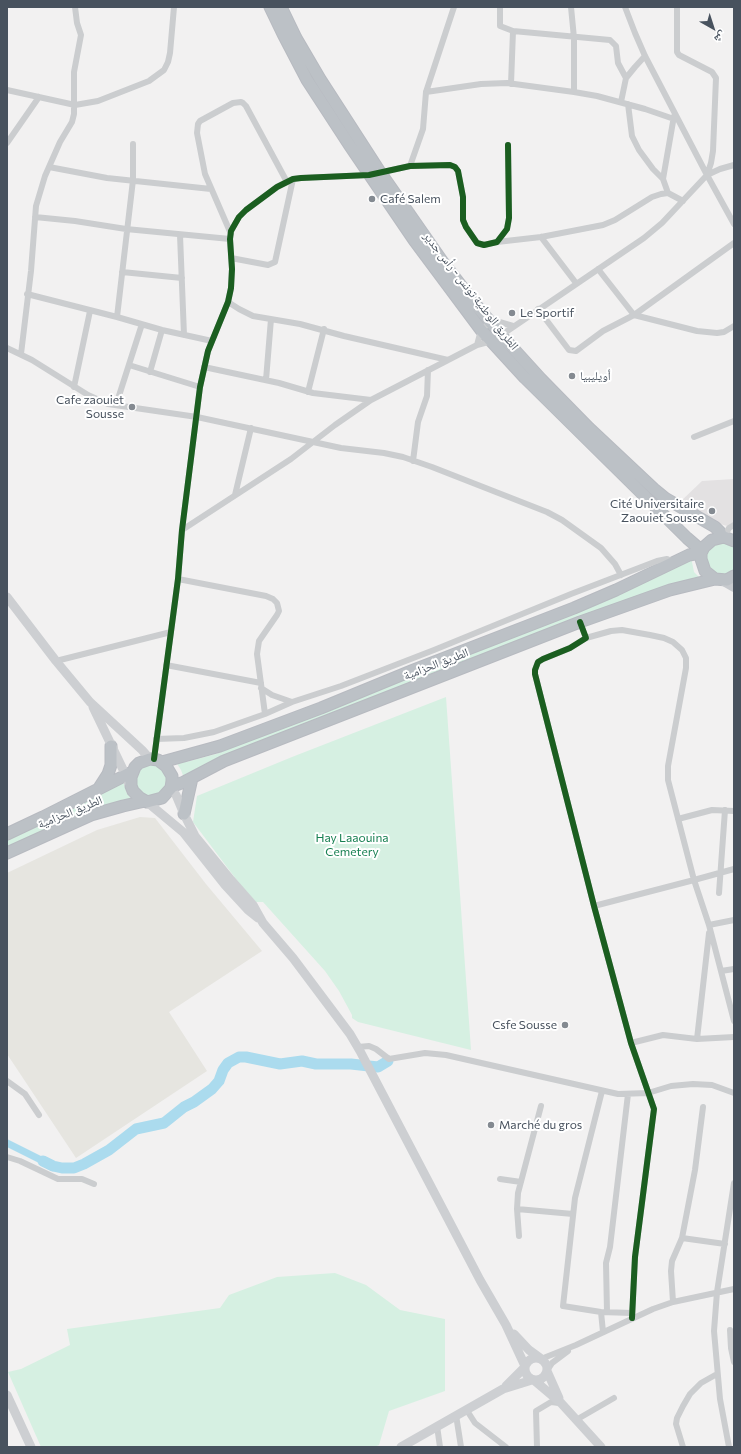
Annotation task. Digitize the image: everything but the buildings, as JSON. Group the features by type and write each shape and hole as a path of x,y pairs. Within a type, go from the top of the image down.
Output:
{"highway":[{"name":"الطريق الوطنية تونس - رأس جدير","path":"270,7 307,80 374,173 490,322 589,428 654,489 665,498 715,527 729,538"},
{"name":"الطريق الوطنية تونس - رأس جدير","path":"281,7 296,38 414,240 481,330 525,378 702,552"},
{"path":"676,561 684,546 681,532"},
{"path":"718,580 705,571 702,566 702,552 704,547 712,540 729,538"},
{"name":"الطريق الحزامية","path":"7,834 128,774 139,763 220,746 321,708 411,671 574,608 616,590 689,555 702,552"},
{"name":"الطريق الحزامية","path":"7,853 91,815 122,806 162,798 171,787 224,761 580,622 670,590 718,580 727,580 734,576"},
{"path":"98,790 104,783 109,770 112,756 111,746"},
{"path":"155,760 166,766 172,776 171,787"},
{"path":"128,774 131,786 136,795 146,802"},
{"path":"184,814 192,778"}],"main road":[{"path":"718,580 734,587"},
{"path":"7,597 56,661 90,702 155,760"},
{"path":"90,702 111,746 128,774"},
{"path":"171,787 195,836 230,880 253,905 263,922 294,958 359,1049 480,1280 506,1325 525,1367 525,1374 561,1403 601,1447"},
{"path":"146,802 183,832 248,910 263,922"},
{"path":"506,1325 522,1342 546,1363 555,1391 561,1403"},
{"path":"503,1389 525,1367 529,1360 540,1358"},
{"path":"406,1446 437,1426 503,1389 533,1380 542,1379 548,1370"},
{"path":"7,1395 31,1447"}],"street":[{"path":"21,354 27,294 31,272 35,217 41,187 60,142 72,122 75,105 74,72 81,35 74,7"},
{"path":"7,90 75,105 98,101 149,81 164,70 170,53 174,7"},
{"path":"410,166 423,129 426,92 454,7"},
{"path":"500,7 500,26 513,31 574,38 610,40 614,42 619,67 626,78"},
{"path":"571,7 574,38 574,92"},
{"path":"625,7 645,56 674,116 734,224"},
{"path":"182,530 285,463 371,400 477,344 492,342 501,334 644,238 662,223 684,201 707,175 711,163 713,151 716,78 712,72 679,55 677,52 677,7"},
{"path":"511,84 513,31"},
{"path":"621,102 628,74 645,56"},
{"path":"426,92 482,84 511,84 574,92 621,102 674,116"},
{"path":"7,142 39,97"},
{"path":"155,760 156,739 178,579 182,530 200,387 212,341 228,302 231,288 230,236 211,189 201,158 196,133 200,121 237,102 241,102 246,106 290,181 275,262 268,265 231,258"},
{"path":"628,104 632,136 639,150 653,169 664,179"},
{"path":"668,194 664,179 674,116"},
{"path":"117,317 126,229 133,180 133,144"},
{"path":"497,242 507,229 509,218 508,144"},
{"path":"230,236 239,217 246,210 264,196 290,181 301,178 374,173 410,166 450,165 455,167 458,171 462,190 464,223 477,243 484,245 541,237 603,225 615,220 652,197 661,194 668,194 684,201"},
{"path":"707,175 734,165"},
{"path":"49,167 107,178 211,189"},
{"path":"35,217 180,235 230,236"},
{"path":"180,235 184,335"},
{"path":"541,237 576,283"},
{"path":"538,309 571,351 579,349 603,331 634,315 734,243"},
{"path":"598,269 634,315 697,331 717,333 724,332 734,326"},
{"path":"122,272 182,278"},
{"path":"27,294 162,330 212,341"},
{"path":"228,302 253,316 324,329 344,336 448,360"},
{"path":"74,387 90,311"},
{"path":"266,380 271,319"},
{"path":"477,344 481,330 490,322 496,321 513,326"},
{"path":"116,405 142,324"},
{"path":"308,392 324,329"},
{"path":"150,372 162,330"},
{"path":"7,348 21,354 99,401 251,428 341,448 384,453 414,461 480,485 557,517 582,533 601,548 615,564 621,575"},
{"path":"129,366 200,387"},
{"path":"204,367 266,380 308,392 371,400"},
{"path":"414,461 418,422 427,396 428,370"},
{"path":"694,437 734,421"},
{"path":"235,495 251,428"},
{"path":"729,538 729,528 734,525"},
{"path":"156,739 184,738 201,735 265,714 292,702 342,686 662,559 667,558 676,561"},
{"path":"178,579 266,596 273,599 277,603 279,611 259,641 256,654 265,714"},
{"path":"580,622 586,638"},
{"path":"632,1316 635,1257 654,1109 631,1042 594,906 535,674 538,662 570,648 586,638 611,630 622,630 650,635 664,638 673,642 682,650 686,658 686,668 668,766 668,780 694,880 709,927 734,1021"},
{"path":"56,661 171,632"},
{"path":"166,665 261,686 272,695 292,702"},
{"path":"678,819 712,810 734,811"},
{"path":"719,893 725,810"},
{"path":"594,906 734,869"},
{"path":"709,927 734,920"},
{"path":"697,1039 709,927"},
{"path":"721,971 734,969"},
{"path":"631,1042 662,1035 697,1039 734,1036"},
{"path":"359,1049 369,1046 376,1049 389,1059 425,1053 446,1055 602,1091 628,1094 648,1093 671,1086 693,1084 712,1085 734,1093"},
{"path":"7,1081 25,1094 39,1115"},
{"path":"602,1091 575,1198 563,1306 632,1316"},
{"path":"603,1332 606,1264 610,1247 628,1094"},
{"path":"519,1236 517,1209 521,1182 541,1106"},
{"path":"674,1302 670,1270 672,1261 682,1238 695,1170 703,1107"},
{"path":"7,1157 20,1161 58,1179 82,1179 94,1184"},
{"path":"500,1180 521,1182"},
{"path":"731,1446 720,1399 714,1331 717,1292 734,1183"},
{"path":"517,1209 573,1214"},
{"path":"682,1238 724,1244"},
{"path":"540,1358 576,1345 632,1316 674,1302 734,1289"},
{"path":"730,1330 734,1362"},
{"path":"548,1370 559,1357 576,1345"},
{"path":"683,1447 676,1424 682,1406 690,1394 701,1383 717,1374"},
{"path":"576,1420 614,1398"},
{"path":"537,1447 536,1411 551,1402 561,1403"},
{"path":"466,1409 475,1423 506,1447"},
{"path":"456,1415 460,1447"},
{"path":"437,1426 440,1447"}],"shaded area":[{"name":"Cité Universitaire Zaouiet Sousse","path":"734,479 734,528 703,519 679,503 702,481"},
{"path":"140,817 155,818 206,884 262,951 169,1012 207,1071 76,1158 7,1054 7,873 97,830"}],"green space":[{"path":"724,542 729,543 734,547 734,570 724,575 713,572 709,568 706,558 707,553 713,545"},
{"path":"691,557 694,572 701,579 184,778 176,762 186,762 216,754 442,664"},
{"name":"Hay Laaouina Cemetery","path":"446,697 471,1050 358,1022 352,1018 352,1015 339,991 325,971 263,902 256,902 242,887 193,822 197,796"},
{"path":"147,765 160,767 165,771 168,784 156,798 143,796 135,786 137,773 141,768"},
{"path":"122,779 127,793 132,800 7,848 7,836"},
{"path":"335,1273 366,1285 400,1310 445,1319 445,1391 389,1411 379,1445 374,1447 41,1447 8,1372 21,1369 70,1345 67,1329 220,1308 229,1295 277,1277"}],"water":[{"path":"7,1139 53,1162 57,1162 53,1172 51,1169 7,1147"}],"waterway":[{"path":"43,1161 53,1166 74,1168 109,1150 136,1129 164,1123 184,1107 194,1102 212,1089 219,1081 223,1070 228,1063 239,1057 280,1064 302,1061 316,1064 351,1064 378,1067 388,1061"}],"cycle path":[{"path":"154,759 178,579 182,530 200,387 208,351 228,302 231,288 232,269 230,239 231,231 239,217 277,187 293,179 369,175 410,166 450,165 455,167 458,171 463,197 463,220 466,227 477,243 484,245 497,242 507,229 509,218 508,145"},
{"path":"580,622 586,638 570,648 538,662 535,674 594,906 631,1043 654,1109 635,1257 632,1318"}],"place":[{"name":"Café Salem","path":"372,199"},
{"name":"Le Sportif","path":"512,313"},
{"name":"أويليبيا","path":"572,376"},
{"name":"Cafe zaouiet Sousse","path":"132,407"},
{"name":"Cité Universitaire Zaouiet Sousse","path":"712,511"},
{"name":"Csfe Sousse","path":"565,1025"},
{"name":"Marché du gros","path":"491,1125"}]}
